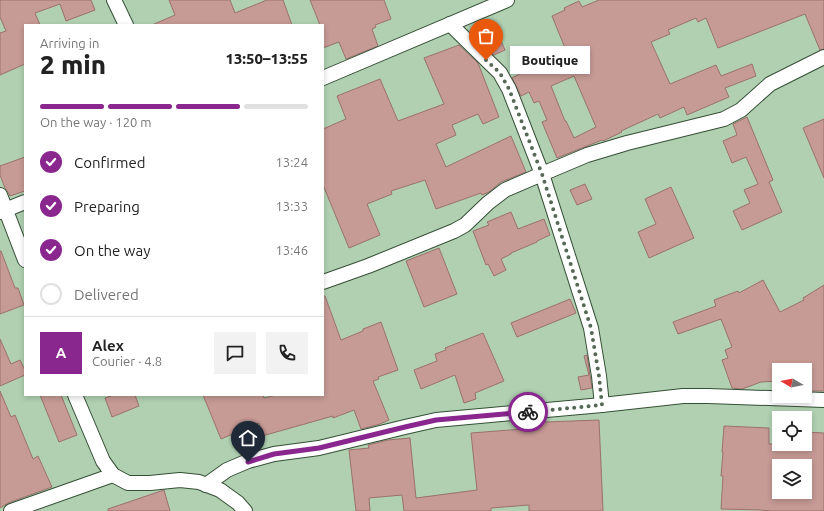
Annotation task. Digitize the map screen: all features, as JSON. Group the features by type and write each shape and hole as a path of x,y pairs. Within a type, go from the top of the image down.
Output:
{"street":[{"path":"114,0 126,24"},
{"path":"324,78 508,0"},
{"path":"450,24 500,73 509,89 542,174 591,328 602,405"},
{"path":"324,282 368,266 454,231 465,225 488,203 505,190 587,155 633,141 724,119 741,110 770,84 824,57"},
{"path":"0,194 3,211 24,258"},
{"path":"3,211 24,202"},
{"path":"75,396 102,460 113,475 128,482 150,483 180,480 199,482 220,490 238,503 245,511"},
{"path":"206,485 227,470 252,460 274,454 319,448 436,420 683,396 824,400"},
{"path":"11,511 113,475"}],"building":[{"path":"0,0 91,0 95,10 66,21 60,4 35,13 40,24 24,24 24,64 0,75 0,33 6,31 0,17"},
{"path":"169,0 230,0 235,13 267,0 283,0 292,24 154,24 175,15"},
{"path":"310,0 384,0 391,19 375,25 376,27 372,29 378,46 346,59 339,42 324,48 324,24 320,24"},
{"path":"599,0 824,0 824,49 820,50 805,14 718,48 706,18 698,22 696,18 668,30 670,34 651,42 670,84 716,65 721,76 752,64 756,76 725,88 729,97 687,115 684,107 660,118 658,114 603,141 602,140 557,158 542,122 547,120 539,101 534,103 529,92 521,96 512,78 521,73 519,68 565,48 552,16 579,1 582,7","holes":["574,76 596,127 574,138 565,121 551,86"]},
{"path":"497,32 505,50 494,55 479,40"},
{"path":"459,45 478,63 499,117 483,124 478,114 452,125 456,135 436,144 446,167 511,136 526,172 501,182 489,192 482,195 481,193 436,209 425,180 391,191 392,194 367,204 380,235 349,248 324,187 324,129 346,119 337,96 380,79 398,121 444,104 424,58"},
{"path":"747,117 773,180 769,182 782,212 742,230 733,211 750,203 744,190 758,184 746,157 732,163 723,141 737,135 733,124"},
{"path":"824,119 824,178 803,128"},
{"path":"24,157 24,191 10,196 0,175 0,166"},
{"path":"585,184 592,199 577,205 570,190"},
{"path":"671,187 694,238 649,258 638,232 656,224 645,199"},
{"path":"511,212 518,229 544,219 550,235 501,259 506,270 494,276 488,264 486,265 473,231 489,225 487,222"},
{"path":"439,248 457,294 424,307 406,261"},
{"path":"0,251 15,288 18,288 24,305 0,314"},
{"path":"763,280 780,312 804,300 803,298 824,285 824,391 812,391 812,363 772,363 772,381 761,382 742,389 732,388 722,360 728,358 725,350 732,347 721,319 678,334 673,322 716,306 714,300 738,291 739,293"},
{"path":"324,296 341,340 381,322 398,370 378,377 379,379 373,381 389,420 361,429 354,410 333,418 333,416 262,436 259,423 221,439 203,396 263,396 264,398 272,396 324,396"},
{"path":"570,299 576,313 517,337 511,323"},
{"path":"483,333 504,381 475,393 476,399 464,403 455,375 421,389 414,370 437,361 435,354 446,350 445,348"},
{"path":"0,339 11,364 20,360 24,368 24,375 0,386"},
{"path":"587,355 592,388 581,390 578,377 589,375 584,356"},
{"path":"0,391 11,417 15,415 33,459 38,456 52,487 8,503 0,508"},
{"path":"40,396 61,396 77,435 59,442"},
{"path":"111,396 135,396 139,406 112,417 105,398"},
{"path":"599,420 603,511 529,511 529,505 491,508 491,511 404,511 402,495 369,498 370,511 356,511 349,450 369,448 368,445 388,440 410,438 416,498 477,490 471,433 523,429 523,425 546,422"},
{"path":"724,426 769,428 769,444 772,444 772,451 812,451 812,432 824,433 824,511 721,509"},
{"path":"164,490 170,511 108,511 108,509"}],"way so far":[{"path":"486,60 500,73 509,89 542,174 591,328 599,376 602,405 528,412"}],"place":[{"name":"Boutique","path":"486,60"}],"route":[{"path":"248,462 274,454 319,448 436,420 528,412"}]}
